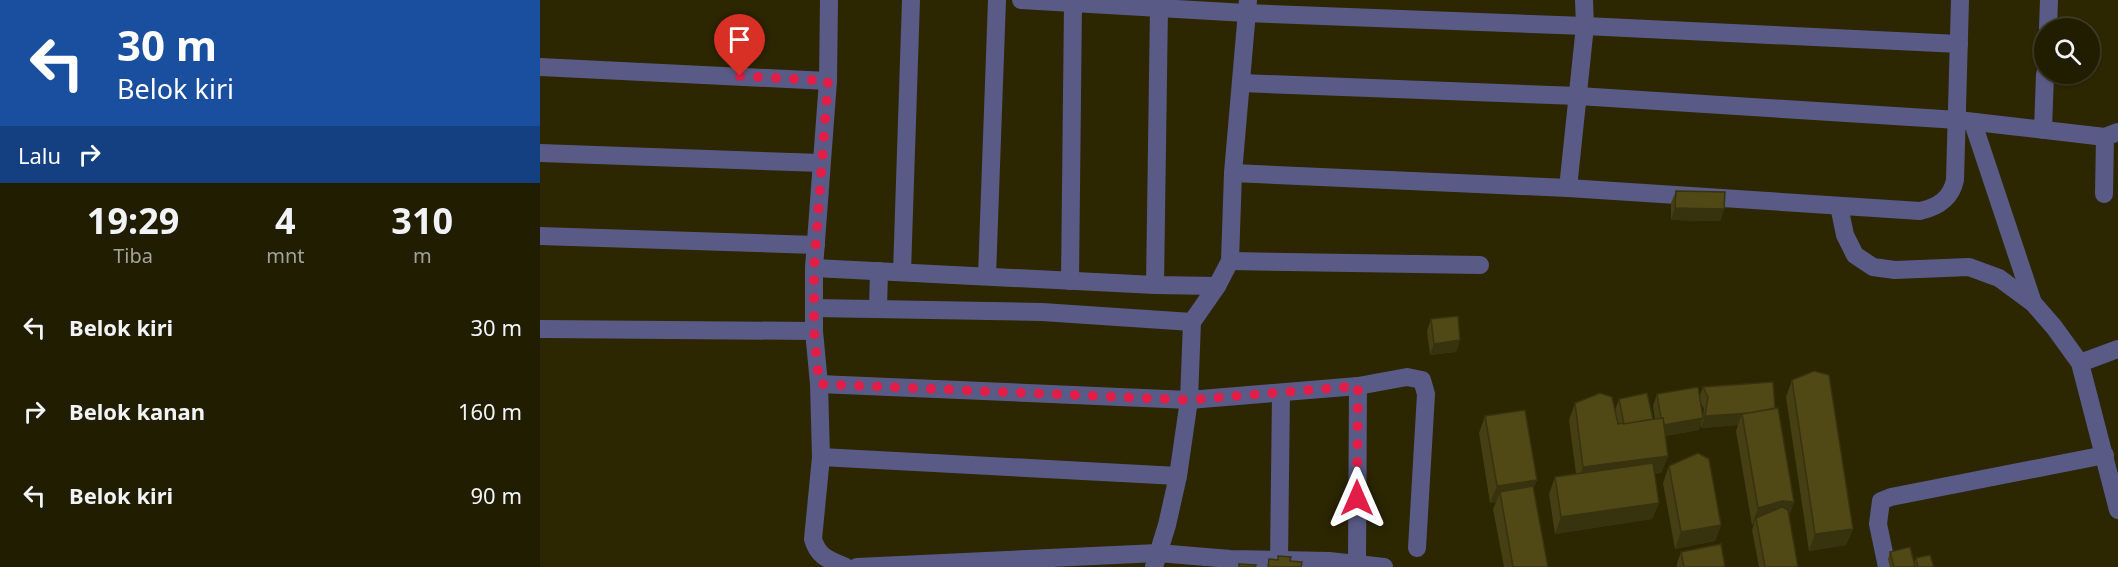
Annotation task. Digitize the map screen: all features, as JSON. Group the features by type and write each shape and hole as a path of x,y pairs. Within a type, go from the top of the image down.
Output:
{"street":[{"path":"829,0 828,81 814,268 813,308 819,384 821,457 813,539 823,558 846,567"},
{"path":"902,272 911,0"},
{"path":"987,276 997,0"},
{"path":"1021,0 1159,7 1247,7 1959,44"},
{"path":"1568,188 1585,26 1584,0"},
{"path":"1960,0 1959,44 1966,122 2033,303"},
{"path":"2048,18 2049,0"},
{"path":"1070,280 1073,3"},
{"path":"1155,285 1159,7"},
{"path":"1156,560 1178,476 1189,400 1192,322 1217,286 1230,261 1233,173 1247,7"},
{"path":"540,67 828,81"},
{"path":"1241,83 1578,96 2112,134 2104,194"},
{"path":"2043,130 2045,84"},
{"path":"1233,173 1568,188 1920,211 1935,207 1946,199 1953,188 1966,122"},
{"path":"540,153 821,163"},
{"path":"1839,206 1845,235 1855,255 1873,267 1895,270 1969,267 1999,278 2033,303 2080,363 2118,510"},
{"path":"540,236 816,245"},
{"path":"1230,261 1480,265"},
{"path":"814,268 1217,286"},
{"path":"878,309 879,271"},
{"path":"813,308 1042,312 1192,322"},
{"path":"540,329 814,331"},
{"path":"2080,363 2118,349"},
{"path":"819,384 1189,400 1358,386 1407,377 1422,381 1426,394 1417,548"},
{"path":"1357,565 1358,386"},
{"path":"1279,560 1281,393"},
{"path":"1887,567 1878,524 1881,501 1891,497 2105,455"},
{"path":"821,457 1178,476"},
{"path":"857,567 1156,560 1230,563 1279,560 1384,567"}],"building":[{"path":"1676,191 1725,192 1724,209 1675,208"},
{"path":"1458,316 1460,340 1434,344 1431,319"},
{"path":"1814,371 1829,375 1853,529 1815,534 1792,380"},
{"path":"1773,382 1775,408 1751,413 1705,416 1708,397 1703,387"},
{"path":"1698,387 1703,418 1664,425 1657,394"},
{"path":"1600,393 1612,397 1618,424 1663,418 1668,456 1583,467 1575,403"},
{"path":"1647,393 1653,419 1624,424 1619,399"},
{"path":"1778,408 1794,502 1782,501 1758,508 1742,414"},
{"path":"1525,410 1537,480 1497,486 1485,416"},
{"path":"1698,453 1709,459 1721,525 1681,532 1669,466"},
{"path":"1653,463 1659,503 1561,517 1555,477"},
{"path":"1533,486 1548,567 1513,567 1500,492"},
{"path":"1782,507 1788,510 1798,567 1765,567 1756,518"},
{"path":"1721,544 1725,567 1684,567 1681,552"},
{"path":"1910,547 1915,566 1894,567 1890,552"},
{"path":"1930,555 1934,567 1918,567 1916,558"},
{"path":"1278,556 1291,557 1290,561 1302,562 1301,567 1268,567 1269,559 1278,560"},
{"path":"1239,564 1256,565 1255,567 1239,567"}],"route":[{"path":"740,76 828,81 814,268 813,308 819,384 1189,400 1358,386 1357,498"}]}
